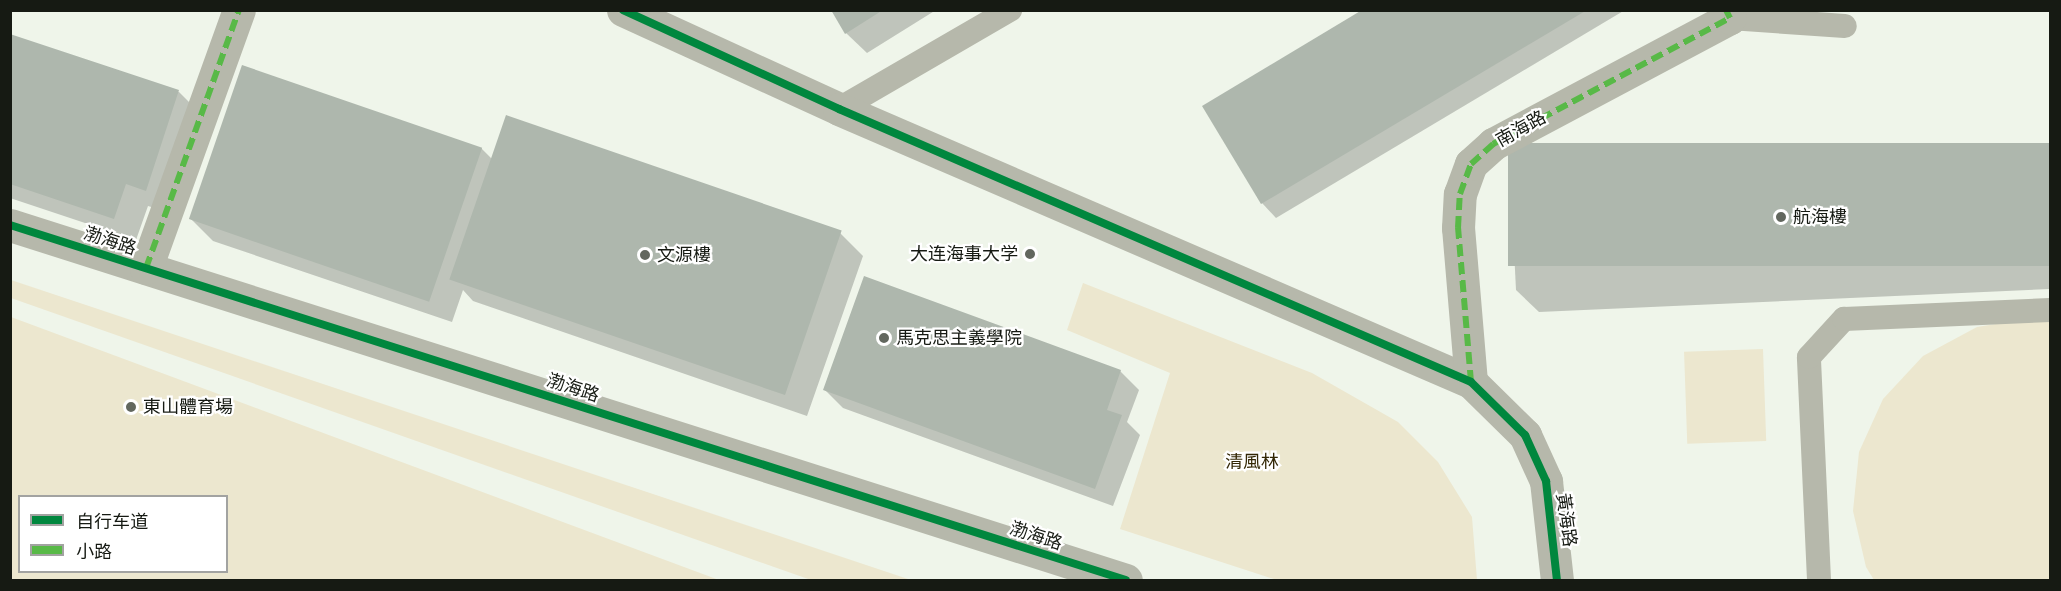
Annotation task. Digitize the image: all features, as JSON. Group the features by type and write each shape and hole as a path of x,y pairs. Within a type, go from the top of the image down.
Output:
{"street":[{"path":"146,268 239,10"},
{"path":"622,10 839,109 1471,382"},
{"name":"南海路","path":"1471,382 1458,228 1460,194 1471,164 1493,144 1728,14"},
{"name":"渤海路","path":"10,225 1126,580"},
{"name":"黃海路","path":"1471,382 1525,435 1546,481 1557,580"}],"lane":[{"path":"839,109 1010,10"},
{"path":"1728,14 1845,26"},
{"path":"1819,580 1809,357 1844,319 2050,310"}],"green space":[{"path":"11,280 911,580 811,580 11,298"},
{"name":"清風林","path":"1083,283 1312,373 1398,422 1438,462 1472,517 1477,580 1277,580 1120,529 1170,373 1067,330"},
{"name":"東山體育場","path":"10,317 719,580 11,580"},
{"path":"2038,317 2050,319 2050,580 1874,580 1866,567 1853,511 1859,452 1883,399 1923,356 1977,327"},
{"path":"1763,349 1766,441 1687,444 1684,352"}],"building":[{"path":"831,10 883,10 845,34"},
{"path":"1362,10 1587,10 1261,204 1202,106"},
{"path":"10,34 179,90 146,191 126,184 114,219 10,184"},
{"path":"242,65 482,148 429,302 189,219"},
{"name":"文源樓","path":"506,115 842,231 785,395 449,280"},
{"name":"航海樓","path":"1508,143 2050,143 2050,266 1508,266"},
{"path":"864,276 1121,370 1107,410 1122,415 1095,489 823,390"}],"marked path":[{"path":"146,268 239,10"},
{"path":"1471,382 1458,228 1460,194 1471,164 1493,144 1730,18 1726,10"}],"cycle path":[{"path":"623,10 839,109 1471,382 1525,435 1546,481 1557,580"},
{"path":"10,225 1126,580"}],"place":[{"name":"航海樓","path":"1781,217"},
{"name":"大连海事大学","path":"1030,254"},
{"name":"文源樓","path":"645,255"},
{"name":"馬克思主義學院","path":"884,338"},
{"name":"東山體育場","path":"131,407"}]}
